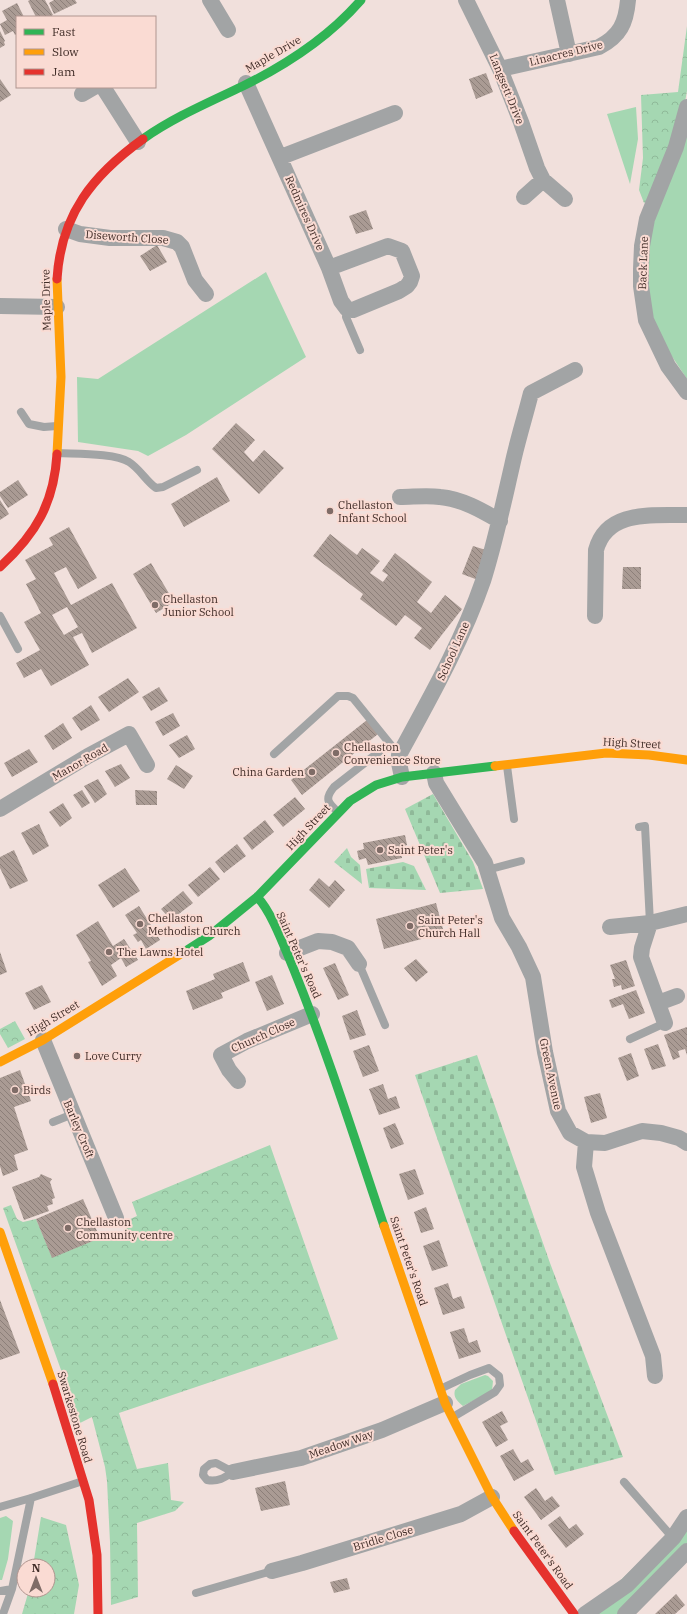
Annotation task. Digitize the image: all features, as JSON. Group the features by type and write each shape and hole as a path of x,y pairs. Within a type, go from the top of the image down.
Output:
{"street":[{"path":"210,0 228,30"},
{"name":"Maple Drive","path":"0,567 14,554 42,517 51,493 57,453 61,376 56,272 58,255 66,229 82,198 99,175 138,142 182,116 305,51 331,31 361,0"},
{"name":"Langsett Drive","path":"466,0 500,69 521,122 536,168 543,180 565,199"},
{"path":"557,0 570,54"},
{"name":"Linacres Drive","path":"500,69 599,47 616,36 624,24 628,0"},
{"name":"Redmires Drive","path":"246,83 330,268 342,301 347,309"},
{"path":"104,88 138,142"},
{"name":"Back Lane","path":"687,107 676,147 647,219 642,246 641,286 646,320 668,366 687,392"},
{"path":"280,157 375,113 395,114"},
{"path":"524,197 543,180"},
{"name":"Diseworth Close","path":"66,229 80,234 110,238 163,238 176,242 182,247 195,280 206,294"},
{"path":"330,268 388,246 402,251 412,276 407,286 353,310 347,309"},
{"path":"0,306 58,307"},
{"name":"School Lane","path":"394,750 442,677 482,581 500,521 512,465 531,393 575,370"},
{"path":"400,497 438,496 450,498 474,506 500,521"},
{"path":"595,616 596,550 603,533 609,527 626,519 687,515"},
{"name":"Manor Road","path":"0,809 88,756 129,734 147,765"},
{"path":"394,750 402,777"},
{"name":"High Street","path":"0,1062 43,1040 209,936 257,897 350,801 376,785 402,777 434,772 606,753 649,755 687,760"},
{"name":"Green Avenue","path":"434,772 436,783 485,863 502,918 519,947 533,977 545,1052 558,1111 570,1134 586,1142"},
{"name":"Saint Peter's Road","path":"257,897 264,904 287,953 312,1014 443,1396 452,1418 492,1497 505,1518 574,1614"},
{"path":"610,928 650,923 687,914"},
{"path":"650,923 642,948 641,957 665,1023"},
{"path":"287,953 318,941 332,942 348,948 359,964"},
{"path":"658,1003 677,996"},
{"name":"Church Close","path":"238,1081 220,1055 247,1041 312,1014"},
{"name":"Barley Croft","path":"43,1040 116,1218"},
{"path":"655,1376 653,1356 598,1213 584,1167 586,1142 605,1143 642,1131 661,1133 679,1138 687,1143"},
{"name":"Swarkestone Road","path":"0,1232 10,1271 63,1413 92,1512 97,1555 98,1614"},
{"name":"Meadow Way","path":"233,1472 301,1458 382,1430 443,1396"},
{"name":"Bridle Close","path":"272,1571 460,1514 492,1497"},
{"path":"585,1614 627,1585 673,1538 687,1517"},
{"path":"625,1614 687,1551"}],"lane":[{"path":"347,309 346,317 360,350"},
{"path":"21,412 29,424 44,427 58,426"},
{"path":"57,453 124,459 140,471 156,488 163,488 197,470"},
{"path":"0,616 18,649"},
{"path":"274,754 338,696 348,696 353,698 394,750 334,787 328,793 330,804 338,812"},
{"path":"507,765 514,819"},
{"path":"639,826 645,826 650,923"},
{"path":"487,870 521,861"},
{"path":"359,964 385,1025"},
{"path":"630,1039 665,1023"},
{"path":"53,1122 73,1114"},
{"path":"443,1396 470,1375 489,1368 499,1376 500,1385 495,1392 452,1418"},
{"path":"0,1507 83,1481"},
{"path":"624,1482 673,1538"},
{"path":"3,1614 12,1589 31,1498"},
{"path":"196,1593 272,1571"},
{"path":"0,1591 12,1589"}],"green space":[{"path":"687,26 687,91 684,107 652,198 644,203 639,190 643,158 641,95 678,92"},
{"path":"636,107 638,139 630,184 607,114"},
{"path":"687,130 687,379 655,331 649,304 647,238"},
{"path":"266,272 306,357 186,435 148,456 138,451 78,442 77,377 98,379"},
{"path":"433,794 473,862 483,889 440,893 405,809"},
{"path":"347,848 351,857 360,865 362,884 334,862"},
{"path":"403,862 414,866 426,890 369,888 366,869"},
{"path":"15,1021 25,1039 8,1048 0,1034 0,1029"},
{"path":"477,1055 550,1263 623,1457 555,1475 415,1075"},
{"path":"270,1145 338,1339 119,1413 137,1469 168,1463 171,1500 184,1502 175,1511 137,1523 138,1597 111,1605 107,1481 105,1467 92,1417 80,1423 3,1208 11,1205 17,1219 23,1222 36,1219 52,1257 100,1238 106,1239 123,1237 128,1220 137,1216 132,1202"},
{"path":"485,1375 493,1381 492,1391 463,1406 456,1399 455,1390 461,1384"},
{"path":"6,1516 13,1521 8,1559 2,1580 0,1580 0,1518"},
{"path":"41,1517 66,1525 79,1585 74,1614 22,1614 27,1598 56,1598 56,1558 34,1558"},
{"path":"687,1517 687,1551 625,1614 585,1614"}],"building":[{"path":"45,0 53,15 36,16 28,1"},
{"path":"54,0 75,0 77,3 54,14 49,3"},
{"path":"17,3 24,16 16,16 16,34 13,31 5,35 0,24 7,20 2,11"},
{"path":"0,31 5,41 5,45 0,48"},
{"path":"486,73 493,92 476,99 469,79"},
{"path":"0,79 11,95 0,102"},
{"path":"366,210 373,229 356,234 349,216"},
{"path":"157,245 167,262 150,271 140,256"},
{"path":"236,423 255,440 244,452 253,462 264,450 284,468 259,494 212,449"},
{"path":"217,477 230,501 184,527 171,504"},
{"path":"18,480 28,495 8,508 0,496 0,492"},
{"path":"0,500 9,514 0,520"},
{"path":"69,527 97,578 78,589 66,567 54,573 71,605 112,583 137,628 92,653 82,633 73,637 89,665 51,686 41,669 24,678 16,663 40,650 24,622 41,613 26,584 36,579 25,560 53,545 49,538","holes":["67,607 78,627 64,635 52,615"]},
{"path":"330,534 357,555 362,548 380,561 370,573 383,582 388,575 382,571 395,553 432,582 417,602 431,613 445,595 462,609 430,650 414,638 422,628 405,615 396,626 360,599 363,594 313,556"},
{"path":"473,546 489,551 478,580 462,574"},
{"path":"151,563 174,602 156,613 133,574"},
{"path":"623,567 641,567 641,589 622,589"},
{"path":"128,678 139,692 109,712 98,697"},
{"path":"159,687 168,701 151,711 142,697"},
{"path":"91,705 100,720 81,731 72,718"},
{"path":"173,713 180,726 163,736 155,722"},
{"path":"367,720 378,734 302,795 291,780"},
{"path":"63,723 72,738 53,750 44,736"},
{"path":"187,735 195,749 179,758 169,745"},
{"path":"29,749 38,762 12,777 4,763"},
{"path":"121,764 130,778 115,787 105,771"},
{"path":"176,765 193,776 184,789 167,779"},
{"path":"98,779 107,794 95,803 84,786"},
{"path":"82,790 90,803 82,808 73,795"},
{"path":"135,790 157,791 157,805 136,805"},
{"path":"295,797 305,809 283,827 273,815"},
{"path":"63,803 72,818 60,827 49,812"},
{"path":"265,820 274,832 252,850 243,838"},
{"path":"39,824 49,846 33,855 21,833"},
{"name":"Saint Peter's","path":"405,835 407,845 400,847 402,858 368,865 366,858 359,860 357,851 364,849 363,843"},
{"path":"237,844 246,856 224,873 215,862"},
{"path":"14,850 28,881 10,889 0,868 0,857"},
{"path":"210,867 220,879 198,897 188,885"},
{"path":"125,868 140,891 113,908 98,885"},
{"path":"319,878 329,887 335,880 345,890 329,908 309,890"},
{"path":"183,891 193,903 171,920 161,909"},
{"name":"Saint Peter's Church Hall","path":"436,903 444,933 384,949 376,919"},
{"name":"Chellaston Methodist Church","path":"139,906 160,940 146,949 141,940 138,942 133,935 137,933 125,915"},
{"name":"The Lawns Hotel","path":"98,921 113,946 124,939 138,960 126,967 121,958 111,965 117,976 102,986 88,962 91,961 76,935"},
{"path":"0,952 7,972 0,975"},
{"path":"416,959 428,972 416,982 404,968"},
{"path":"626,960 635,986 622,990 621,985 614,987 612,979 615,979 610,965"},
{"path":"243,962 250,981 221,993 223,998 193,1010 186,991 215,979 213,974"},
{"path":"335,963 349,995 338,1000 323,968"},
{"path":"272,975 284,1004 267,1011 255,982"},
{"path":"42,985 51,1002 34,1010 25,993"},
{"path":"636,990 645,1013 629,1019 623,1004 612,1008 609,1000"},
{"path":"357,1010 366,1035 350,1040 342,1016"},
{"path":"687,1027 687,1055 685,1049 678,1051 680,1057 673,1060 664,1035"},
{"path":"658,1044 666,1066 652,1070 644,1049"},
{"path":"369,1045 379,1071 363,1077 353,1051"},
{"path":"631,1053 639,1076 627,1081 618,1058"},
{"path":"20,1070 31,1101 14,1107 28,1150 14,1155 18,1170 3,1176 0,1166 0,1078"},
{"path":"383,1084 388,1099 396,1096 400,1108 379,1115 369,1089"},
{"path":"600,1093 607,1118 591,1123 584,1097"},
{"path":"395,1123 404,1144 391,1149 383,1128"},
{"path":"415,1169 424,1194 408,1200 399,1174"},
{"path":"41,1174 52,1179 50,1182 55,1198 52,1199 53,1204 47,1206 49,1211 24,1220 12,1187 39,1177"},
{"name":"Chellaston Community centre","path":"83,1199 100,1238 52,1258 36,1219"},
{"path":"426,1207 434,1229 421,1233 414,1212"},
{"path":"439,1240 448,1266 432,1271 423,1246"},
{"path":"448,1283 453,1299 461,1296 465,1308 443,1315 434,1288"},
{"path":"0,1300 20,1353 0,1360"},
{"path":"464,1328 469,1343 477,1340 481,1352 459,1359 450,1332"},
{"path":"502,1411 508,1422 500,1426 508,1440 496,1447 482,1422"},
{"path":"513,1449 521,1463 528,1459 534,1470 514,1481 500,1456"},
{"path":"285,1481 290,1505 261,1511 255,1488"},
{"path":"536,1488 545,1501 552,1496 560,1506 541,1520 524,1497"},
{"path":"560,1516 569,1529 576,1524 584,1534 566,1548 548,1525"},
{"path":"347,1578 350,1589 334,1593 330,1582"},
{"path":"676,1594 685,1605 675,1614 655,1614"}],"traffic: fast":[{"path":"143,139 180,117 276,69 321,38 361,0"},
{"path":"184,952 209,936 257,897 350,801 376,785 402,777 495,766"},
{"path":"257,897 268,912 278,931 294,970 341,1097 384,1226"}],"traffic: slow":[{"path":"57,279 61,377 57,454"},
{"path":"495,766 606,753 649,755 687,760"},
{"path":"0,1062 43,1040 184,952"},
{"path":"384,1226 445,1403 492,1497 514,1531"},
{"path":"0,1232 53,1384"}],"traffic: jam":[{"path":"57,279 65,235 83,198 109,167 143,139"},
{"path":"0,567 24,542 41,516 52,488 57,454"},
{"path":"53,1384 89,1500 97,1555 98,1614"},
{"path":"514,1531 574,1614"}],"place":[{"name":"Chellaston Infant School","path":"330,511"},
{"name":"Chellaston Junior School","path":"155,605"},
{"name":"Chellaston Convenience Store","path":"336,753"},
{"name":"China Garden","path":"312,772"},
{"name":"Saint Peter's","path":"380,850"},
{"name":"Chellaston Methodist Church","path":"140,924"},
{"name":"Saint Peter's Church Hall","path":"410,926"},
{"name":"The Lawns Hotel","path":"109,952"},
{"name":"Love Curry","path":"77,1056"},
{"name":"Birds","path":"15,1090"},
{"name":"Chellaston Community centre","path":"68,1228"}]}
